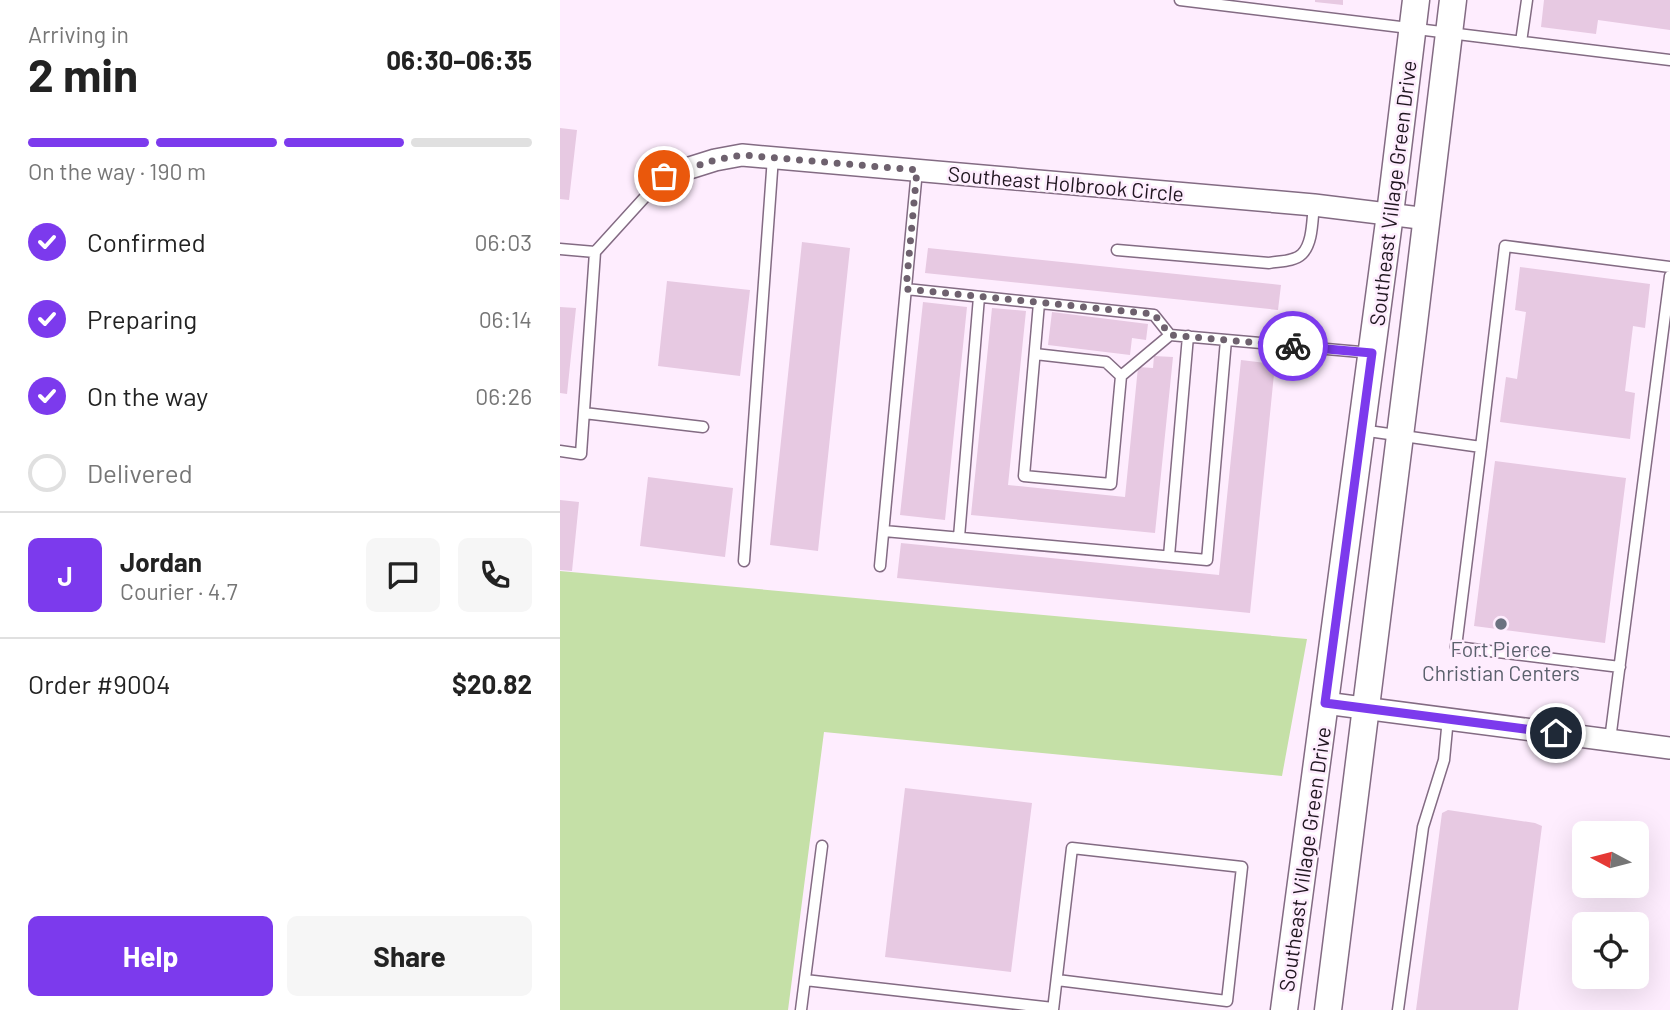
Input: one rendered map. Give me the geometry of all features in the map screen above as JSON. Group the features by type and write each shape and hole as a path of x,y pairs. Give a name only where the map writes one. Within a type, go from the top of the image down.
{"street":[{"name":"Southeast Village Green Drive","path":"1284,1010 1362,430 1416,0"},
{"name":"Southeast Village Green Drive","path":"1328,1010 1453,0"},
{"name":"Southeast Holbrook Circle","path":"664,176 715,160 742,155 1314,205 1428,219"},
{"path":"1325,703 1670,748"}],"lane":[{"path":"1180,0 1670,60"},
{"path":"1521,42 1527,0"},
{"path":"744,561 774,157"},
{"path":"880,566 917,170"},
{"path":"560,451 582,454 595,252 664,176"},
{"path":"1117,250 1269,262 1290,260 1301,254 1308,243 1314,205"},
{"path":"1620,667 1457,647 1505,246 1670,267"},
{"path":"560,249 595,252"},
{"path":"1610,740 1670,276"},
{"path":"906,289 1154,314 1170,335"},
{"path":"959,537 979,297"},
{"path":"1039,303 1024,476 1111,484 1121,376 1170,335 1372,353"},
{"path":"1169,556 1188,336"},
{"path":"884,531 1207,560 1226,340"},
{"path":"1035,354 1106,362 1121,376"},
{"path":"584,413 702,427"},
{"path":"1362,430 1481,447"},
{"path":"1398,1010 1423,827 1444,760 1448,718"},
{"path":"801,1010 822,846"},
{"path":"805,980 1053,1009 1072,848 1242,867 1227,1001 1057,980"}],"green space":[{"path":"560,571 1307,639 1282,776 824,732 788,1010 560,1010"}],"building":[{"path":"1343,0 1343,5 1315,2"},
{"path":"1544,0 1670,0 1670,30 1598,20 1596,34 1541,27"},
{"path":"560,128 577,130 569,200 560,199"},
{"path":"802,242 850,248 818,551 770,545"},
{"path":"928,248 1281,285 1278,310 925,273"},
{"path":"1520,267 1650,284 1645,328 1633,326 1625,391 1635,393 1630,439 1500,422 1506,377 1517,379 1526,312 1515,310"},
{"path":"667,281 750,290 740,376 658,366"},
{"path":"923,302 967,307 945,520 900,515"},
{"path":"560,307 576,308 567,394 560,393"},
{"path":"992,308 1026,311 1008,485 1125,497 1138,367 1153,368 1154,356 1173,357 1155,533 971,515"},
{"path":"1052,312 1148,324 1146,340 1132,338 1130,355 1048,345"},
{"path":"1241,360 1275,364 1250,613 897,578 901,543 1219,575"},
{"path":"1495,461 1626,478 1605,643 1474,626"},
{"path":"648,477 733,488 725,557 640,546"},
{"path":"560,500 579,502 572,571 560,570"},
{"path":"905,788 1032,803 1011,972 885,957"},
{"path":"1448,810 1542,826 1518,1010 1416,1010 1442,813"}],"way so far":[{"path":"664,176 715,160 742,155 917,170 906,289 1154,314 1170,335 1293,346"}],"place":[{"name":"Fort Pierce Christian Centers","path":"1501,624"}],"route":[{"path":"1293,346 1372,353 1325,703 1556,733"}]}
